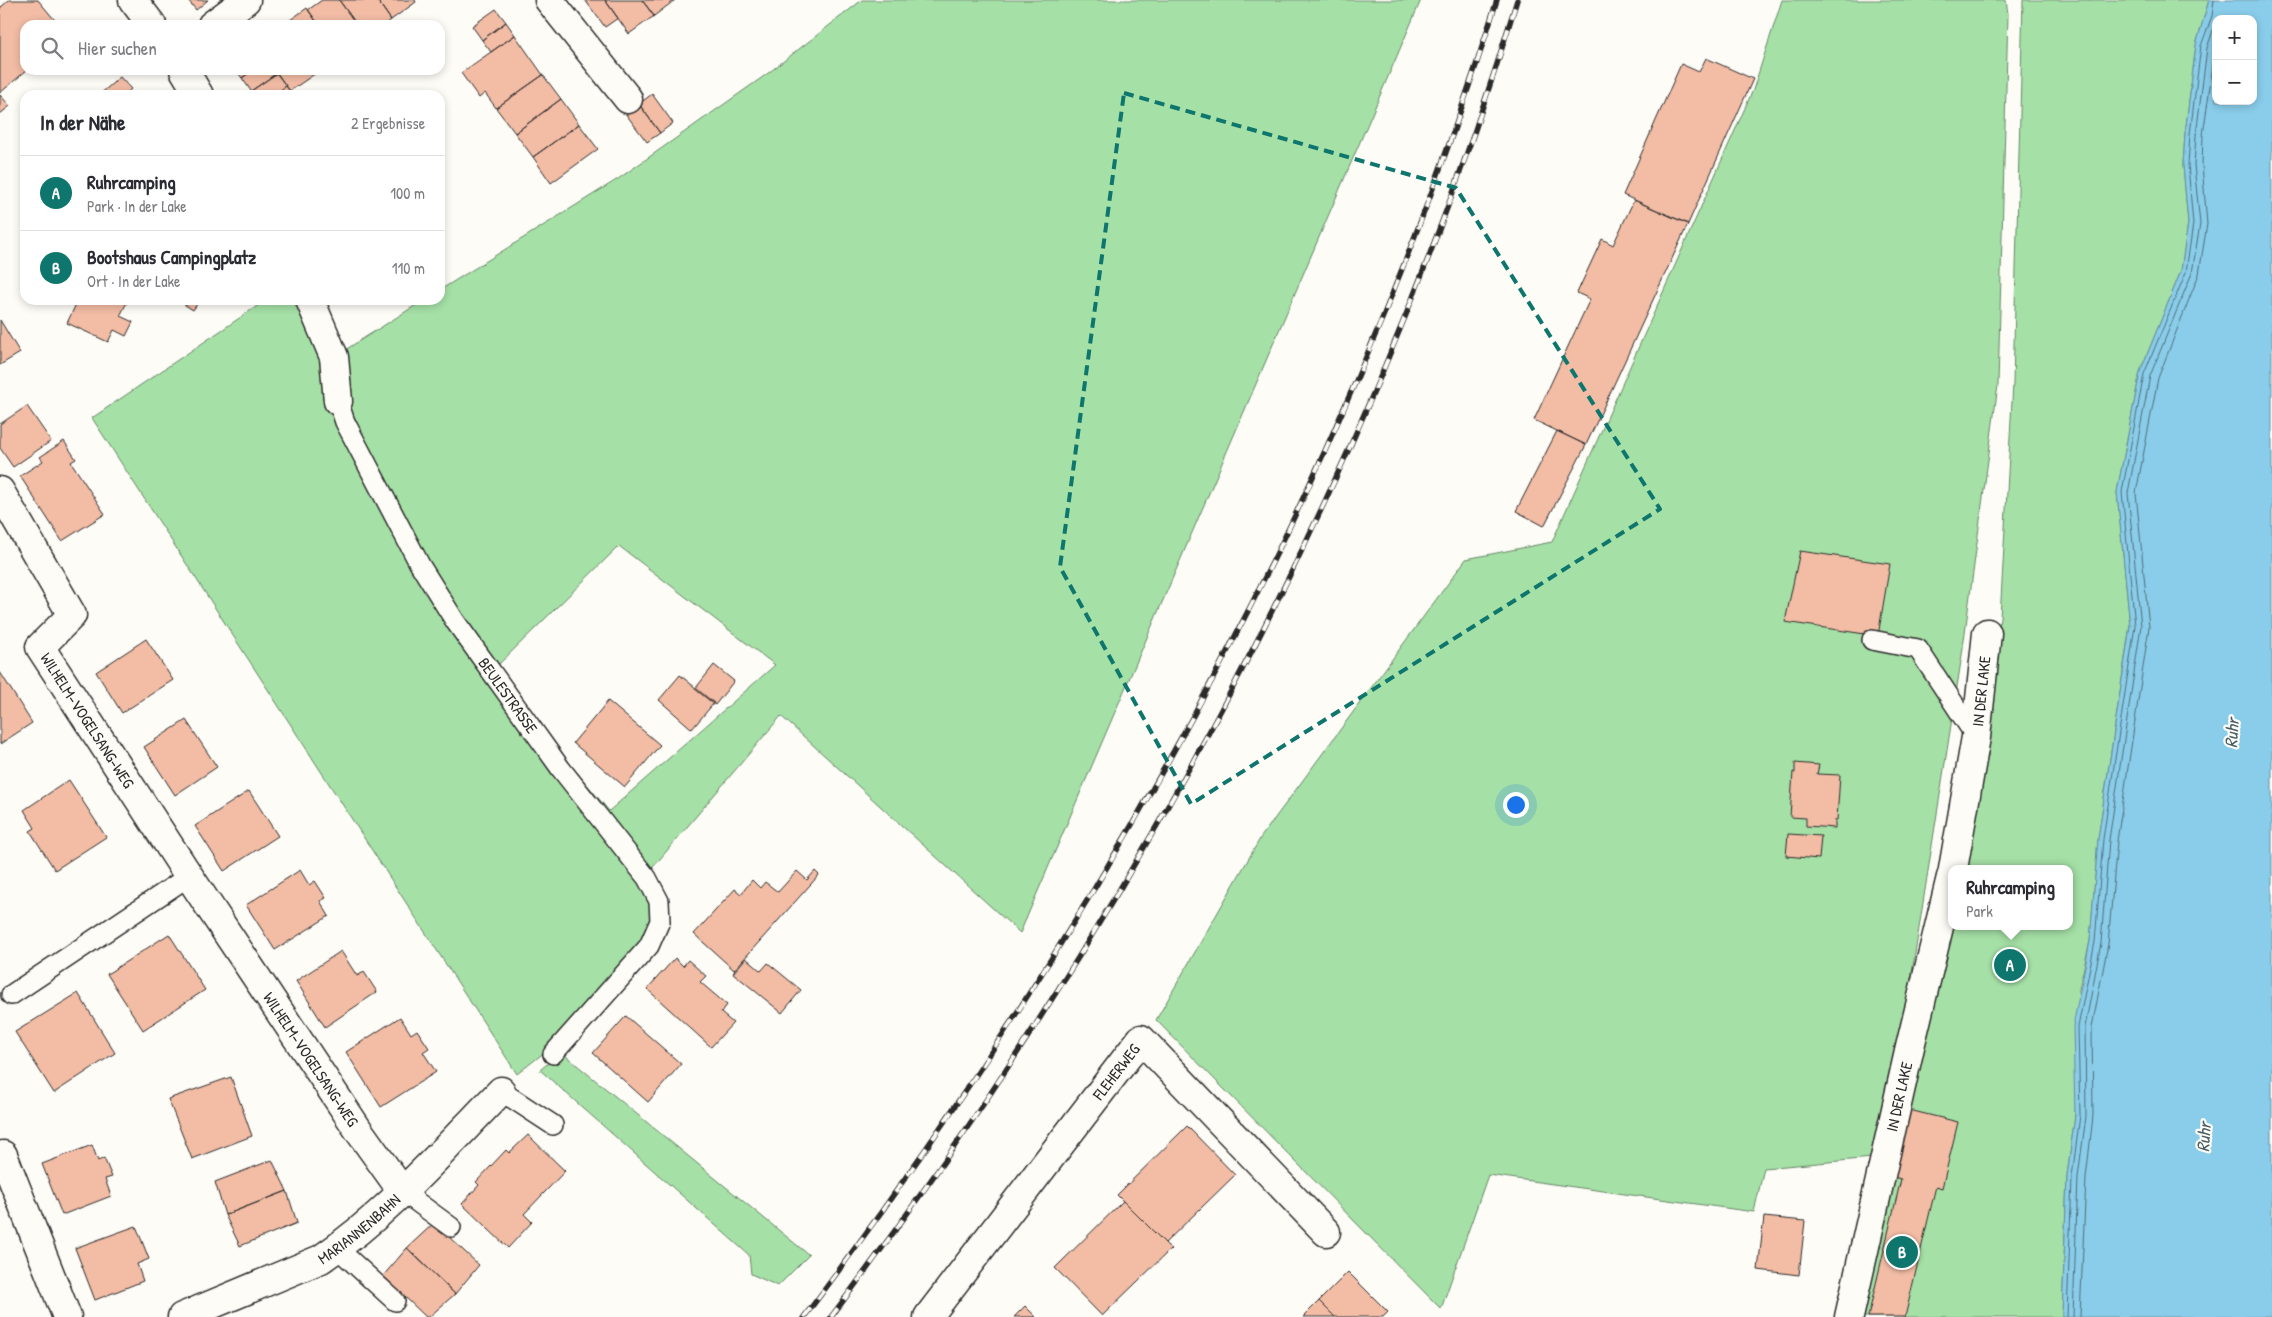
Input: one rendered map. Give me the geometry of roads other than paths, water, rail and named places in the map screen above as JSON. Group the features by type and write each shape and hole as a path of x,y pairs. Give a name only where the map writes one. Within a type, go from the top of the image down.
{"street":[{"path":"133,0 148,20"},
{"path":"219,20 246,0"},
{"path":"549,0 628,99"},
{"path":"187,75 196,90"},
{"name":"BEULESTRASSE","path":"312,305 334,357 338,401"},
{"name":"WILHELM-VOGELSANG-WEG","path":"0,491 72,615 40,647 189,876 359,1131 402,1191"},
{"name":"IN DER LAKE","path":"1954,865 1976,737 1987,633"},
{"name":"IN DER LAKE","path":"1849,1317 1948,889"},
{"name":"FLEHERWEG","path":"928,1317 1141,1039 1326,1232"},
{"name":"MARIANNENBAHN","path":"182,1317 215,1311 321,1259 337,1248 369,1224 501,1090"},
{"path":"3,1155 67,1317"}],"lane":[{"name":"BEULESTRASSE","path":"338,401 345,422 411,548 455,621 561,769 647,878 659,902 660,921 649,946 553,1054"},
{"path":"1872,640 1918,649 1976,737"},
{"path":"11,995 189,876"},
{"path":"501,1090 552,1125"},
{"path":"402,1191 451,1227"},
{"path":"337,1248 395,1301"}],"water":[{"name":"Ruhr","path":"2209,0 2272,0 2272,1317 2062,1317 2067,1176 2075,1115 2073,1026 2090,941 2098,839 2130,626 2117,492 2140,372 2181,271 2188,223 2183,165 2196,45"}],"railway":[{"path":"804,1317 914,1165 1019,1010 1117,851 1208,688 1292,522 1368,352 1437,178 1497,0"},
{"path":"831,1317 940,1167 1044,1012 1141,852 1232,689 1316,522 1391,351 1458,177 1517,0"}],"place":[{"name":"Ruhrcamping","path":"2010,965"},
{"name":"Bootshaus Campingplatz","path":"1902,1252"}]}
